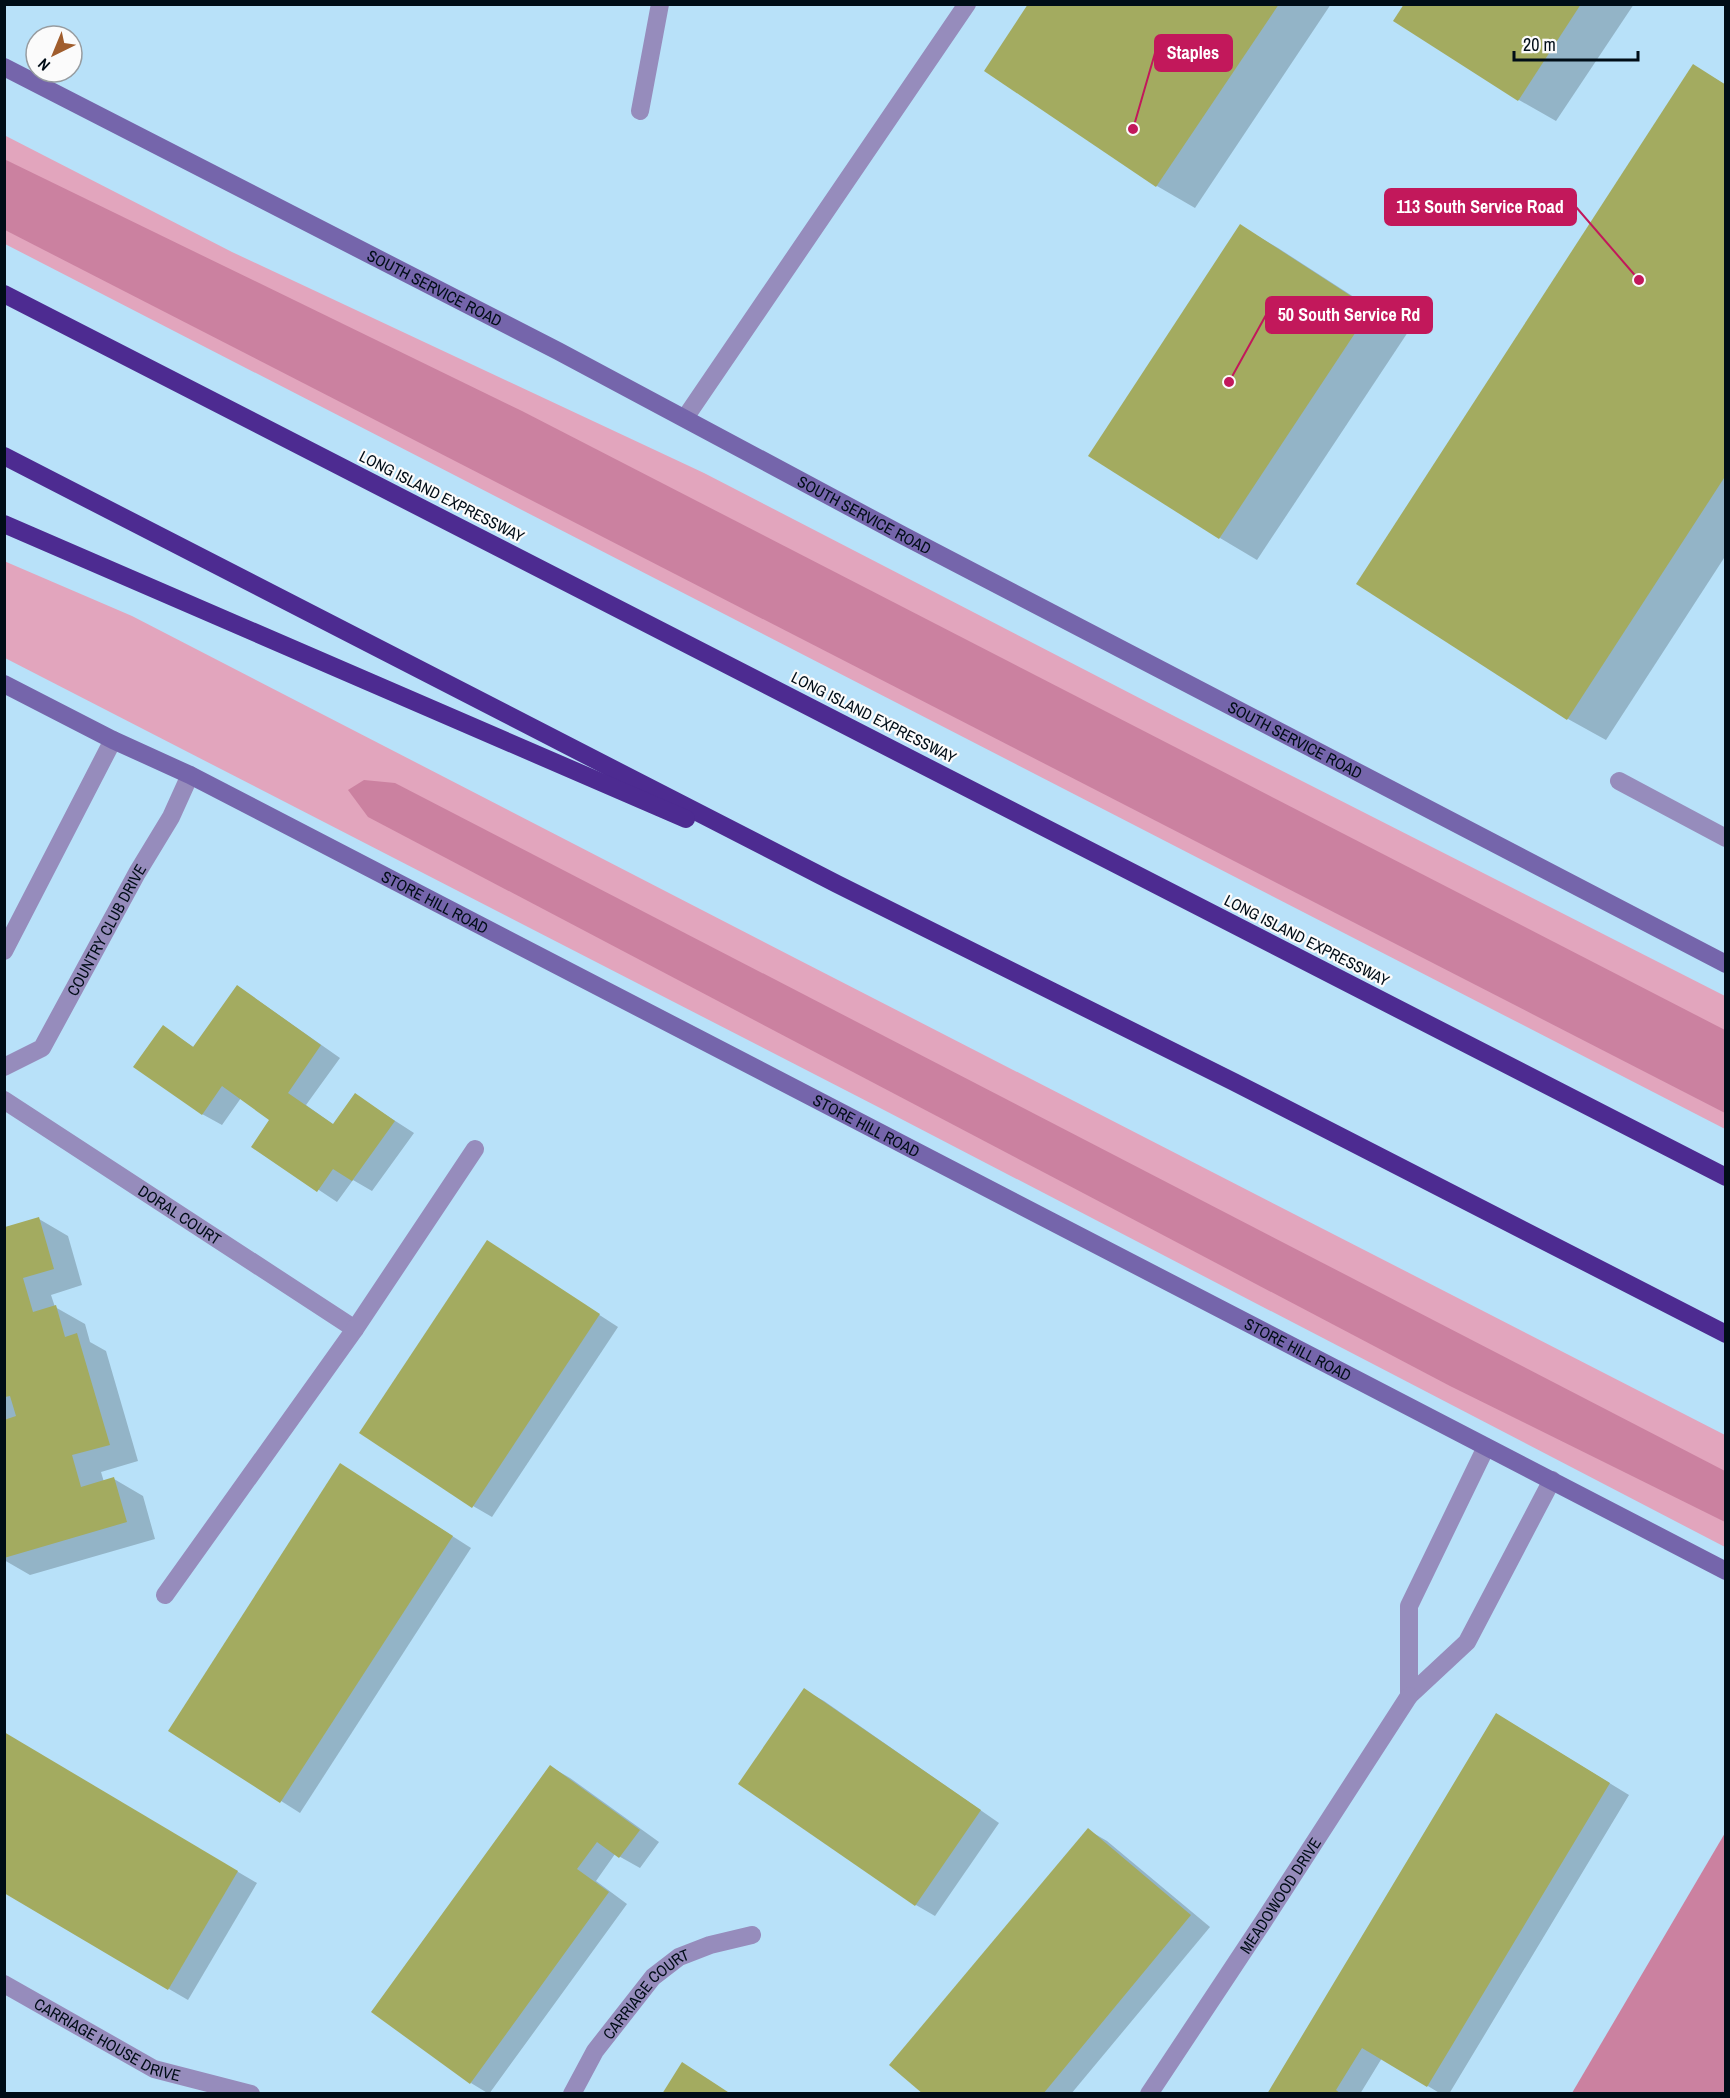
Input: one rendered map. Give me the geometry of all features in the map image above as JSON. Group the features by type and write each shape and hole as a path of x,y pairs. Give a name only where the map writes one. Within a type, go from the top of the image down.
{"highway":[{"name":"LONG ISLAND EXPRESSWAY","path":"4,294 1725,1177"},
{"path":"4,456 837,884 1234,1082 1725,1334"},
{"path":"4,524 837,884"}],"main road":[{"name":"SOUTH SERVICE ROAD","path":"4,68 568,356 904,536 1725,964"},
{"name":"STORE HILL ROAD","path":"4,684 113,740 189,775 1725,1571"}],"street":[{"path":"640,111 660,4"},
{"path":"686,418 967,4"},
{"path":"4,951 113,740"},
{"name":"COUNTRY CLUB DRIVE","path":"4,1066 42,1048 137,873 171,817 189,775"},
{"path":"1619,781 1725,838"},
{"name":"DORAL COURT","path":"4,1100 355,1329"},
{"path":"165,1595 355,1329 475,1149"},
{"path":"1409,1696 1409,1606 1486,1446"},
{"name":"MEADOWOOD DRIVE","path":"1149,2094 1409,1696 1467,1642 1552,1480"},
{"name":"CARRIAGE COURT","path":"572,2094 595,2051 654,1977 679,1957 710,1945 752,1935"},
{"name":"CARRIAGE HOUSE DRIVE","path":"4,1984 154,2069 251,2094"}],"shaded area":[{"path":"4,135 232,252 704,473 1176,717 1725,996 1725,1129 5,244"},
{"path":"4,159 522,411 1725,1030 1725,1113 5,230"},
{"path":"4,561 132,616 1725,1435 1725,1547 882,1109 5,658"},
{"path":"364,780 395,783 1725,1471 1725,1522 1450,1386 368,817 348,790"},
{"path":"1725,1833 1725,2093 1572,2093"}],"building":[{"path":"1028,4 1279,4 1156,187 984,71"},
{"path":"1404,4 1581,4 1518,101 1393,21"},
{"path":"1693,64 1726,85 1726,475 1567,720 1356,584"},
{"path":"1240,224 1371,309 1219,539 1088,456"},
{"path":"237,985 321,1045 288,1093 333,1124 355,1093 395,1121 352,1181 333,1169 317,1192 251,1147 269,1120 222,1086 202,1115 133,1067 163,1025 193,1047"},
{"path":"39,1217 54,1269 23,1278 33,1312 56,1305 65,1337 77,1333 110,1445 72,1455 81,1487 114,1477 127,1522 4,1558 4,1420 16,1416 10,1396 5,1397 5,1227"},
{"path":"487,1240 600,1314 472,1508 359,1433"},
{"path":"340,1463 453,1536 280,1803 168,1731"},
{"path":"804,1688 981,1810 915,1906 738,1784"},
{"path":"1496,1713 1610,1783 1427,2087 1362,2048 1336,2090 1341,2094 1267,2094"},
{"path":"4,1732 238,1871 168,1990 4,1893"},
{"path":"550,1765 640,1830 619,1858 597,1842 577,1869 609,1892 470,2084 371,2012"},
{"path":"1088,1828 1191,1915 1043,2094 923,2094 889,2065"},
{"path":"682,2062 731,2094 662,2094"}],"place":[{"name":"Staples","path":"1133,129"},
{"name":"113 South Service Road","path":"1639,280"},
{"name":"50 South Service Rd","path":"1229,382"}]}
